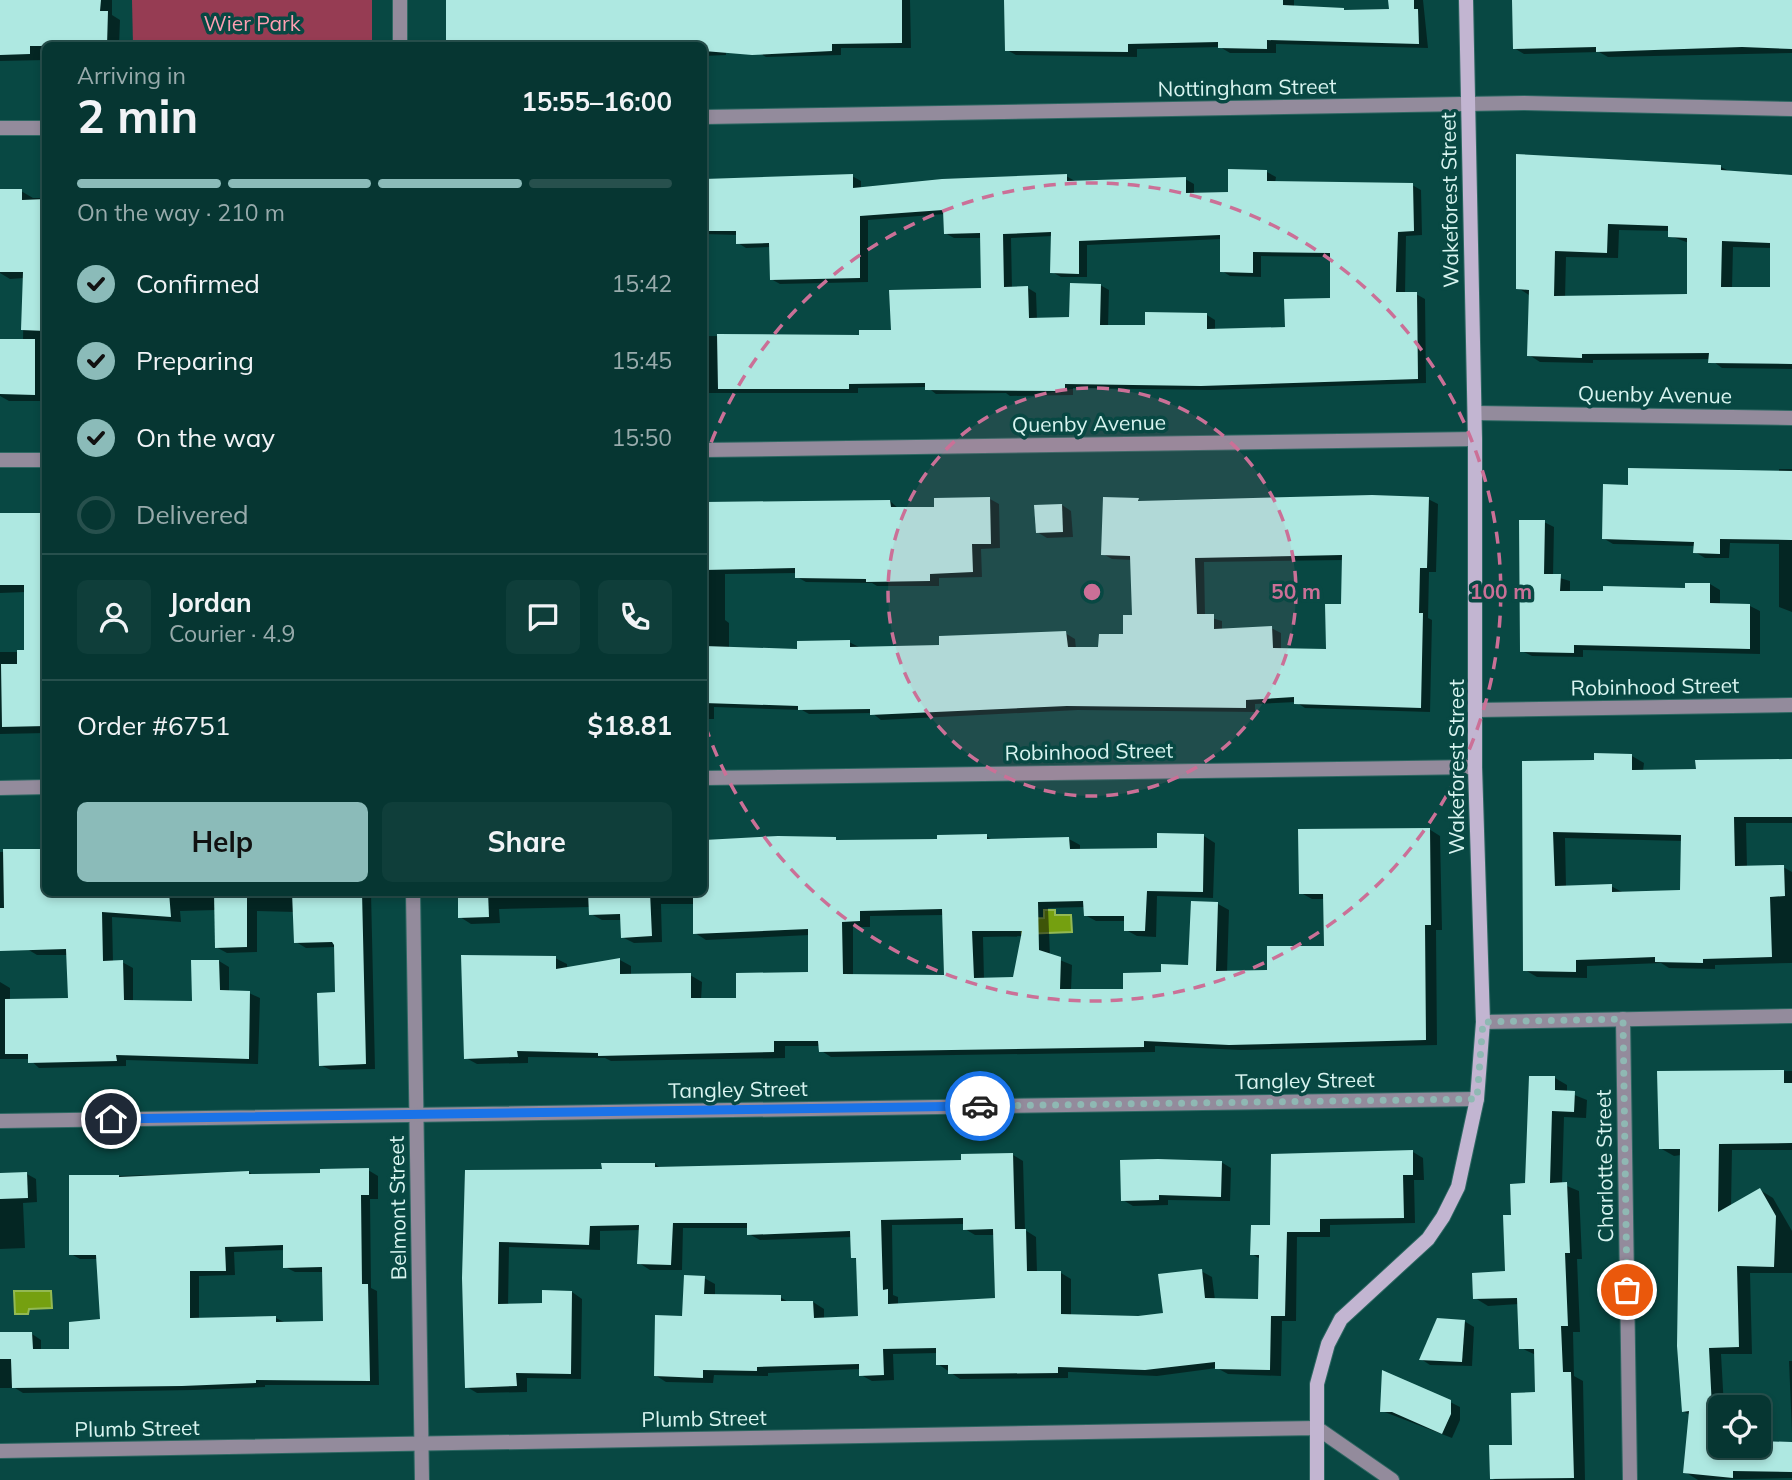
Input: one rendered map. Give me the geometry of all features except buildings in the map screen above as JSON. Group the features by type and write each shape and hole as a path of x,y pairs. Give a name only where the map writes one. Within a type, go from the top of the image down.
{"street":[{"path":"400,0 400,42"},
{"name":"Wakeforest Street","path":"1317,1480 1317,1384 1328,1344 1341,1319 1428,1239 1443,1217 1458,1187 1477,1099 1483,1022 1475,766 1475,413 1466,0"},
{"name":"Nottingham Street","path":"707,117 1468,104 1792,109"},
{"path":"0,128 42,128"},
{"name":"Quenby Avenue","path":"1475,413 1792,418"},
{"name":"Quenby Avenue","path":"707,450 1475,439"},
{"path":"0,460 42,460"},
{"name":"Robinhood Street","path":"1477,710 1792,705"},
{"name":"Robinhood Street","path":"707,778 1475,766"},
{"path":"0,788 42,787"},
{"name":"Belmont Street","path":"413,896 422,1480"},
{"path":"1483,1022 1792,1016"},
{"name":"Charlotte Street","path":"1623,1019 1630,1480"},
{"name":"Tangley Street","path":"0,1121 1477,1099"},
{"path":"1317,1429 1392,1480"},
{"name":"Plumb Street","path":"0,1451 1317,1429"}],"green space":[{"name":"Wier Park","path":"132,0 372,0 372,42 133,42"}],"shaded area":[{"path":"1044,910 1055,910 1055,915 1071,915 1072,932 1022,934 1021,919 1044,918"},
{"path":"14,1291 51,1291 52,1308 29,1309 28,1314 15,1314"}],"way so far":[{"path":"980,1106 1477,1099 1483,1022 1623,1019 1627,1290"}],"route":[{"path":"111,1119 980,1106"}]}
